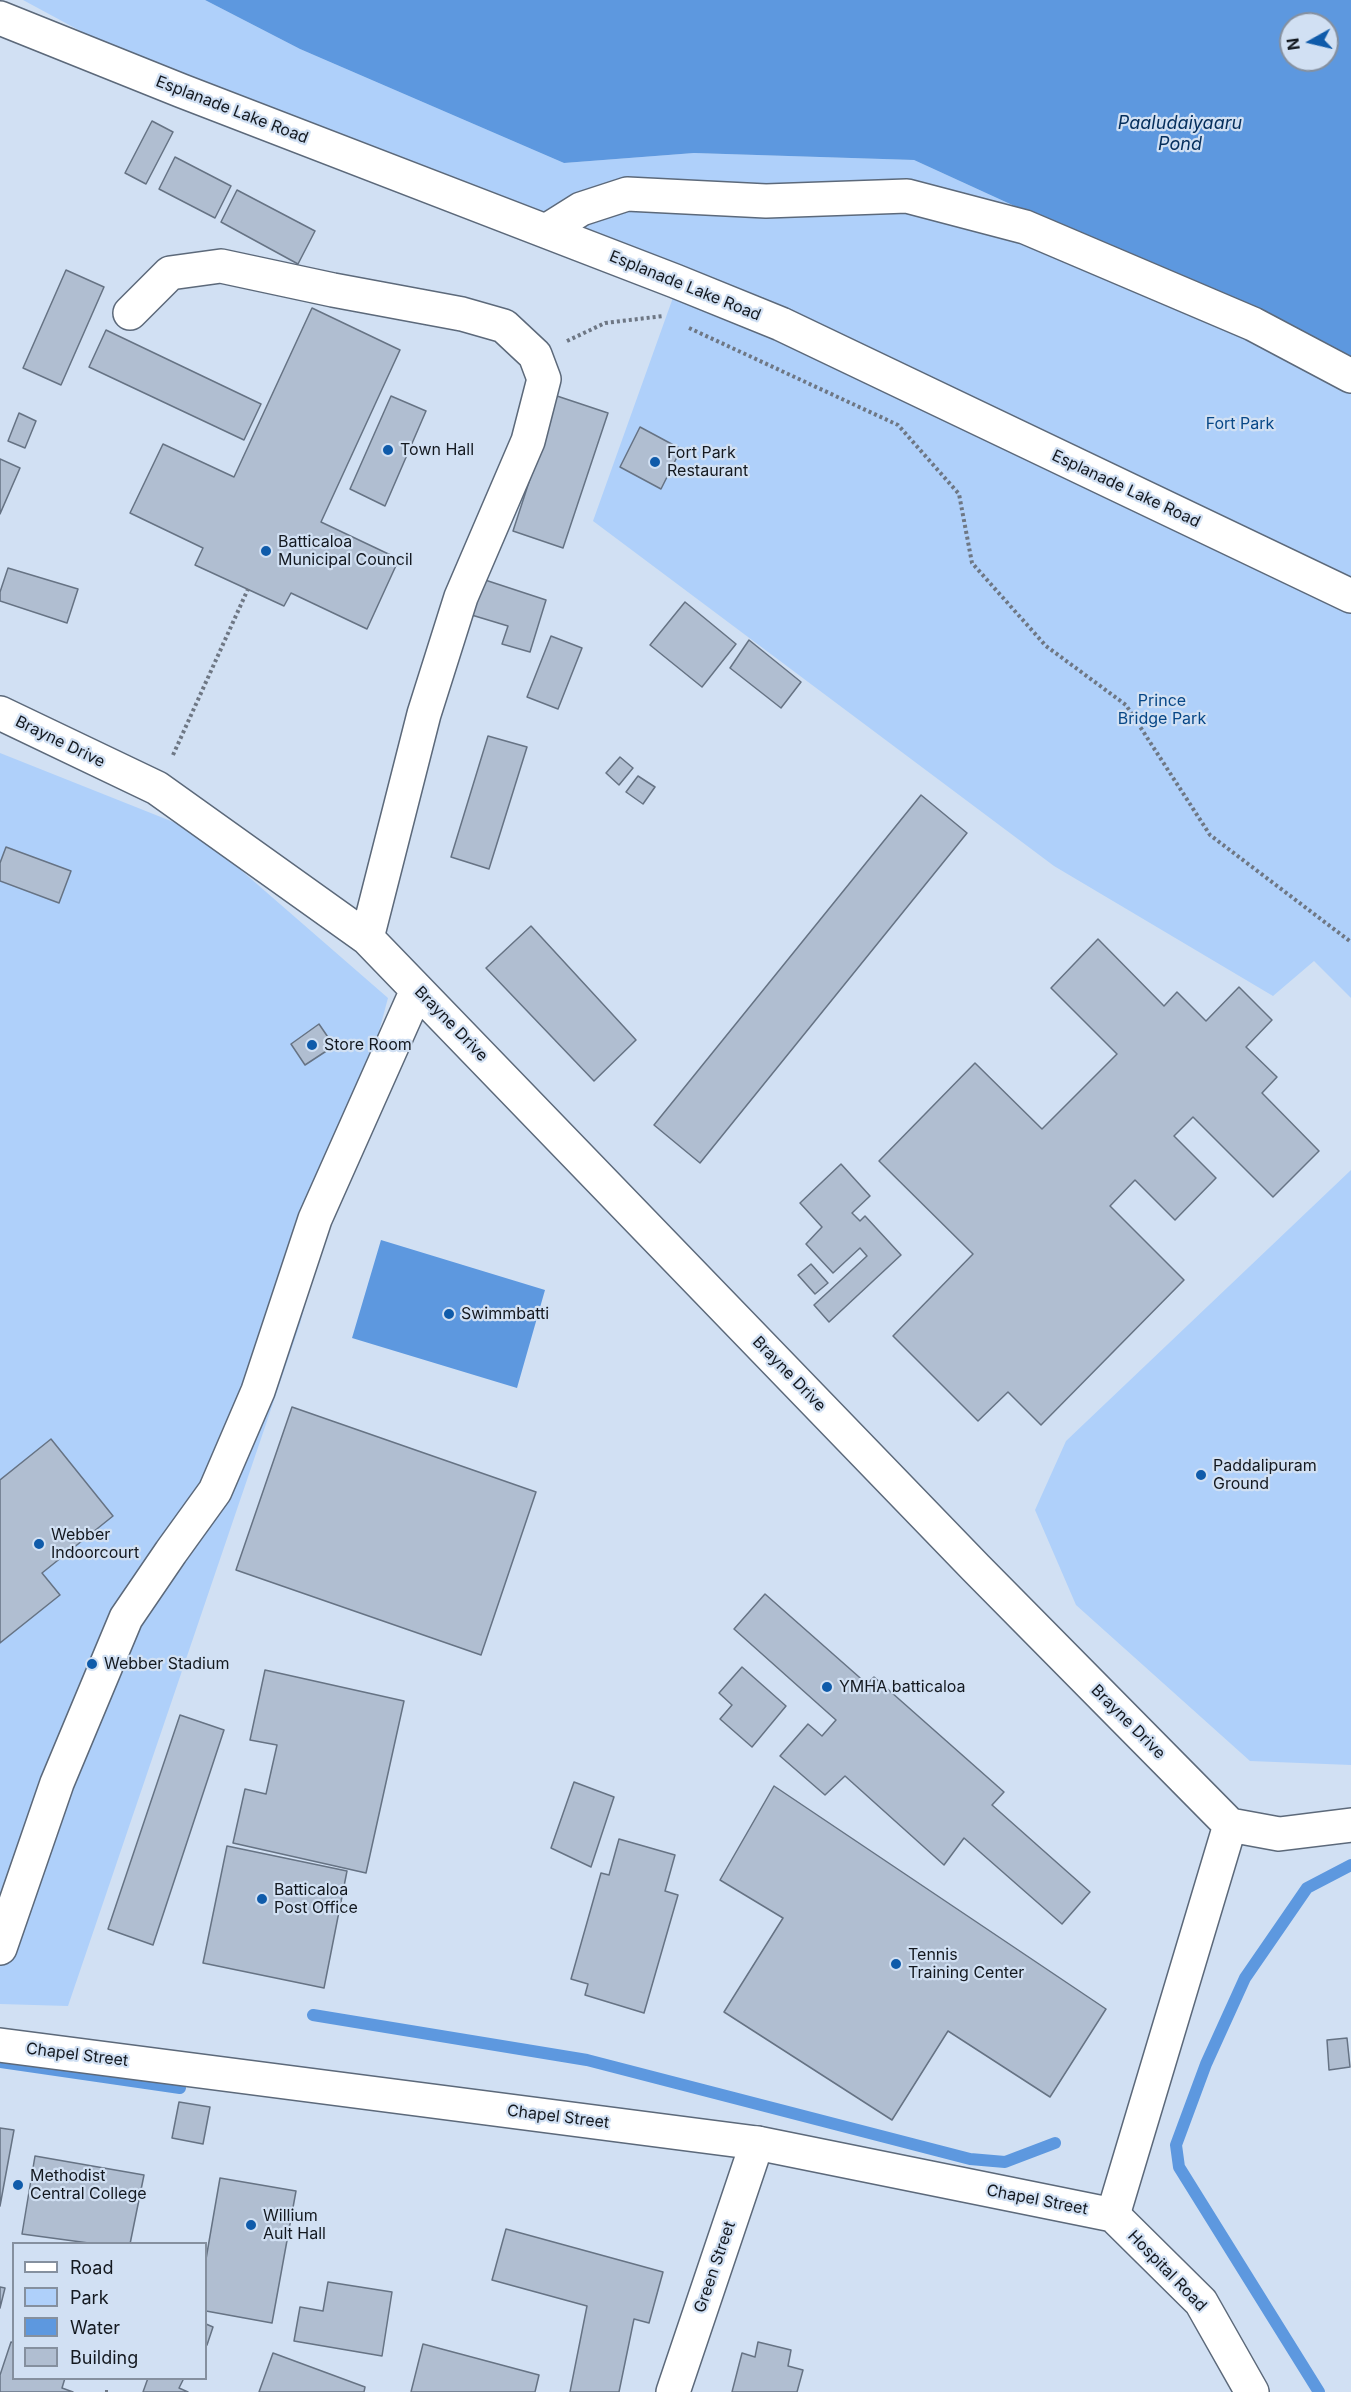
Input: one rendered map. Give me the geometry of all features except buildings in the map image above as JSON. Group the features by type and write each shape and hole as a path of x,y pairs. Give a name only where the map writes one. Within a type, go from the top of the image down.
{"street":[{"name":"Esplanade Lake Road","path":"0,18 781,324 1351,596"},
{"path":"546,231 581,209 627,194 766,201 907,196 1025,227 1252,324 1351,376"},
{"path":"130,313 170,273 221,266 462,314 504,326 534,355 544,379 528,441 461,597 424,714 367,938"},
{"name":"Brayne Drive","path":"0,713 158,788 367,938 968,1560 1230,1825"},
{"path":"0,1948 57,1783 126,1618 215,1491 258,1391 315,1219 417,990"},
{"path":"1113,2215 1230,1825 1279,1834 1351,1825"},
{"name":"Chapel Street","path":"0,2045 757,2143 1113,2215"},
{"name":"Green Street","path":"673,2392 757,2143"},
{"name":"Hospital Road","path":"1113,2215 1201,2302 1252,2392"}],"path":[{"path":"534,355 605,323 662,316 672,321"},
{"path":"683,326 898,425 959,494 972,563 1046,646 1126,705 1210,835 1351,942"},
{"path":"158,788 248,589"},
{"path":"105,2392 110,2392"}],"green space":[{"path":"23,0 205,0 300,49 564,163 694,153 914,160 1351,360 1351,998 1314,961 1273,996 1054,866 593,521 680,278 186,88"},
{"name":"Webber Stadium","path":"0,753 196,831 388,998 300,1324 68,2006 0,2004"},
{"name":"Paddalipuram Ground","path":"1351,1170 1351,1765 1250,1761 1076,1605 1035,1510 1066,1441"}],"water":[{"name":"Paaludaiyaaru Pond","path":"205,0 1351,0 1351,360 914,160 694,153 564,163 300,49"},
{"name":"Swimmbatti","path":"381,1240 545,1290 517,1388 352,1338"}],"waterway":[{"path":"1319,2392 1179,2167 1176,2145 1206,2064 1245,1978 1307,1888 1351,1865"},
{"path":"313,2015 587,2060 970,2159 1005,2162 1055,2143"},
{"path":"0,2062 180,2088"}],"place":[{"name":"Town Hall","path":"388,450"},
{"name":"Fort Park Restaurant","path":"655,462"},
{"name":"Batticaloa Municipal Council","path":"266,551"},
{"name":"Store Room","path":"312,1045"},
{"name":"Swimmbatti","path":"449,1314"},
{"name":"Paddalipuram Ground","path":"1201,1475"},
{"name":"Webber Indoorcourt","path":"39,1544"},
{"name":"Webber Stadium","path":"92,1664"},
{"name":"YMHA batticaloa","path":"827,1687"},
{"name":"Batticaloa Post Office","path":"262,1899"},
{"name":"Tennis Training Center","path":"896,1964"},
{"name":"Methodist Central College","path":"18,2185"},
{"name":"Willium Ault Hall","path":"251,2225"}],"park label":[{"name":"Fort Park","path":"1240,424"},
{"name":"Prince Bridge Park","path":"1162,710"}]}
